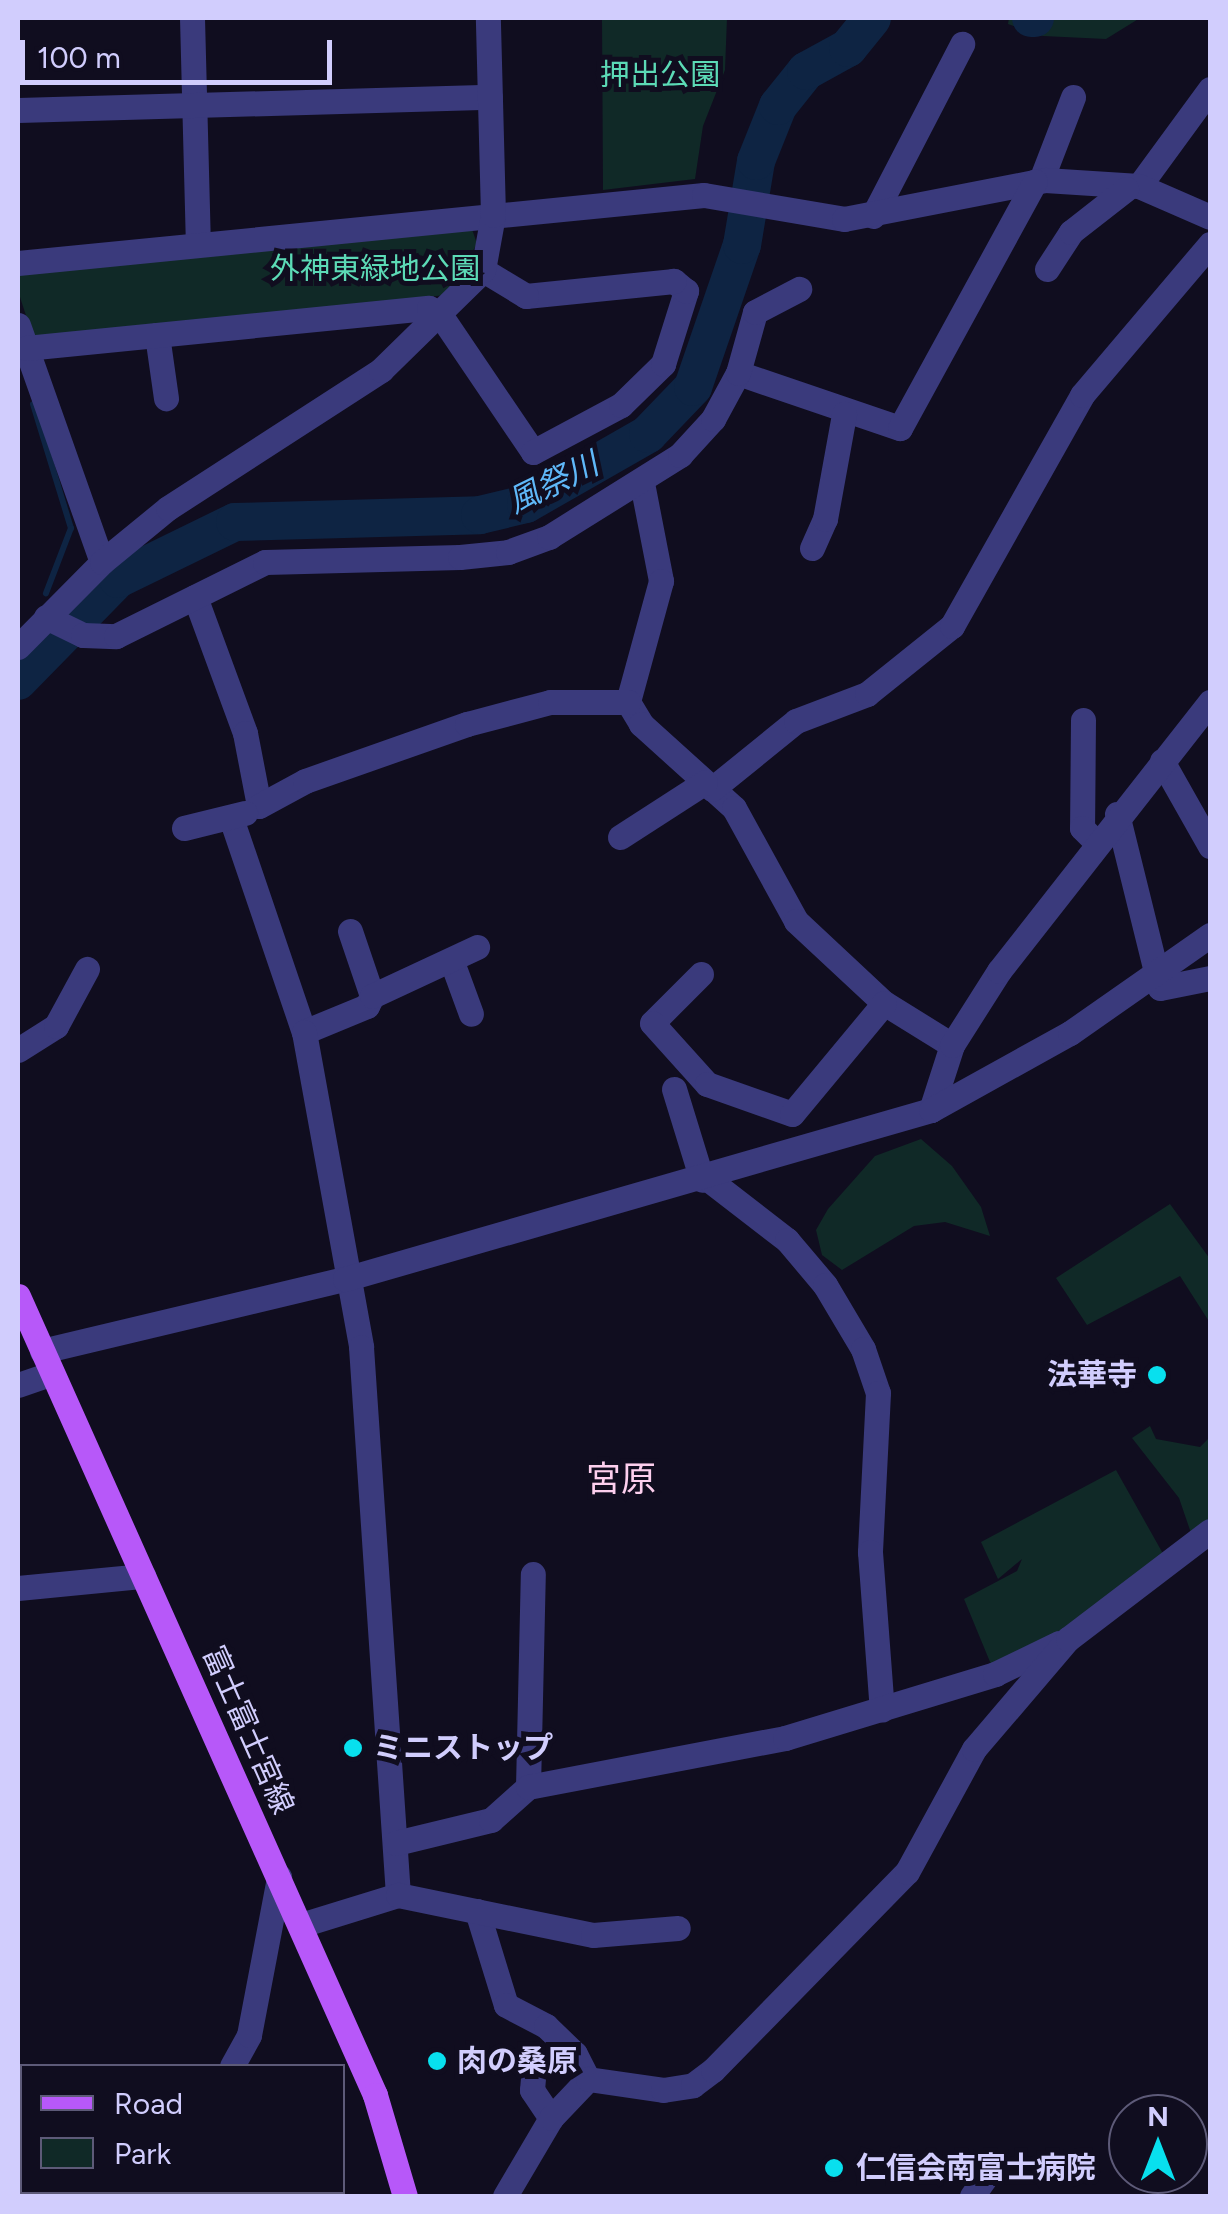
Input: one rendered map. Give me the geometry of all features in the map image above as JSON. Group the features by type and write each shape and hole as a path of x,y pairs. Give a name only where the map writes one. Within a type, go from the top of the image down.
{"main road":[{"name":"富士富士宮線","path":"18,1296 376,2095 405,2196"}],"street":[{"path":"192,18 198,242"},
{"path":"18,646 102,562 168,508 381,370 442,316 484,270 493,215 488,18"},
{"path":"873,216 962,44"},
{"path":"1048,269 1071,232 1132,187 1210,89"},
{"path":"18,110 490,98"},
{"path":"738,373 844,414 900,428 1038,181 1073,98"},
{"path":"18,263 704,194 844,219 1038,181 1132,187 1210,217"},
{"path":"620,837 709,786 796,721 867,694 952,626 1082,395 1210,244"},
{"path":"102,562 22,337 157,335 429,308 442,316 533,452 621,405 662,364 686,291 674,281 526,296 484,270"},
{"path":"48,618 83,634 116,636 284,558 508,552 549,537 642,482 713,418 738,373 755,312 799,289"},
{"path":"157,335 166,398"},
{"path":"812,548 824,519 844,414"},
{"path":"642,482 662,581 628,702 641,724 734,808 796,921 884,1004 952,1044"},
{"path":"195,597 245,733 258,806"},
{"path":"184,828 232,821 305,781 467,724 550,702 628,702"},
{"path":"931,1110 952,1044 1095,841 1210,702"},
{"path":"1084,720 1082,828 1095,841"},
{"path":"1162,761 1210,846"},
{"path":"1118,814 1160,988 1210,978"},
{"path":"232,821 304,1032 345,1279 361,1347 398,1894"},
{"path":"350,930 372,996"},
{"path":"18,1385 47,1362 705,1180 931,1110 1070,1033 1210,935"},
{"path":"304,1032 366,1006 372,996 477,948"},
{"path":"452,962 471,1014"},
{"path":"18,1050 56,1026 87,968"},
{"path":"702,974 652,1023 708,1084 792,1114 884,1004"},
{"path":"674,1089 705,1180 787,1240 825,1285 868,1364 878,1394 870,1552 882,1710"},
{"path":"396,1843 490,1820 528,1787 784,1738 995,1674 1068,1639 1210,1531"},
{"path":"528,1787 533,1574"},
{"path":"18,1588 143,1576"},
{"path":"588,2079 662,2090 693,2085 714,2070 907,1872 974,1749 1068,1639"},
{"path":"233,2064 249,2034 279,1877"},
{"path":"300,1926 398,1894 593,1935 678,1928"},
{"path":"477,1911 506,2005 546,2026 575,2054 588,2079"},
{"path":"534,2067 532,2090 551,2118"},
{"path":"505,2196 551,2118 588,2079"},
{"path":"972,2196 997,2161"}],"green space":[{"name":"押出公園","path":"602,18 727,18 725,70 703,126 695,179 603,190"},
{"path":"1009,18 1140,18 1106,39 1043,36 1008,24"},
{"name":"外神東緑地公園","path":"471,226 477,244 446,295 33,337 18,291 18,273"},
{"path":"921,1139 952,1166 981,1207 990,1236 945,1222 914,1226 842,1270 822,1255 816,1230 828,1209 875,1156"},
{"path":"1170,1204 1210,1259 1210,1323 1180,1276 1087,1325 1056,1278"},
{"path":"1150,1426 1156,1439 1200,1447 1210,1437 1210,1522 1191,1533 1179,1498 1132,1438"},
{"path":"1116,1470 1166,1559 995,1674 964,1599 1017,1571 1022,1559 998,1579 981,1542"}],"waterway":[{"name":"風祭川","path":"18,681 118,579 235,522 480,515 526,504 648,434 693,387 742,245 756,161 778,106 806,71 848,48 872,18"},
{"path":"33,404 71,528 46,593"},
{"path":"41,659 43,635"}],"place":[{"name":"法華寺","path":"1157,1375"},
{"name":"ミニストップ","path":"353,1748"},
{"name":"肉の桑原","path":"437,2061"},
{"name":"仁信会南富士病院","path":"834,2168"}],"district":[{"name":"宮原","path":"621,1479"}]}
